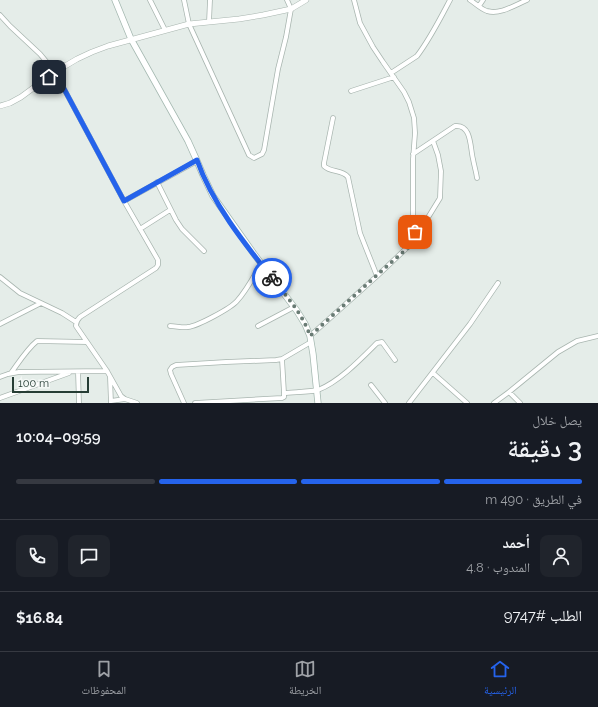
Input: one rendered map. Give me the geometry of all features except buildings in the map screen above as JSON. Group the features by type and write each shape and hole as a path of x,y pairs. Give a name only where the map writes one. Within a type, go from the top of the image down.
{"main road":[{"path":"115,0 131,39 197,160 213,196 305,324 311,342 318,403"}],"street":[{"path":"150,0 165,30"},
{"path":"184,0 189,24 249,155 254,158 262,154 264,150 275,84 291,8 287,0"},
{"path":"209,22 210,0"},
{"path":"0,106 21,97 55,72 84,55 108,46 189,24 263,15 291,8 306,0"},
{"path":"354,0 360,22 373,47 404,92 414,118 413,223 416,234 415,239"},
{"path":"391,73 417,56 450,0"},
{"path":"470,0 485,10 497,12 527,0"},
{"path":"479,6 483,0"},
{"path":"0,15 40,54 55,72 124,201 157,257 158,265 156,268 80,317 76,322"},
{"path":"351,91 394,78"},
{"path":"333,118 324,166 328,170 346,174 348,177 360,233 376,276"},
{"path":"414,154 455,126 461,126 468,134 470,140 472,159 477,178"},
{"path":"310,336 415,239 440,198 441,171 438,155 433,141"},
{"path":"124,201 197,160"},
{"path":"157,182 170,210 182,229 204,252"},
{"path":"140,229 170,210"},
{"path":"170,326 194,326 232,306 242,295 261,264"},
{"path":"0,277 20,293 62,313 76,322 76,326 107,371 121,396 137,403"},
{"path":"409,403 470,324 498,283"},
{"path":"0,324 41,303"},
{"path":"258,326 294,307"},
{"path":"494,403 567,346 577,341 598,336"},
{"path":"11,373 25,354 37,342 87,342"},
{"path":"184,403 171,374 170,370 172,367 282,359 311,342"},
{"path":"284,393 317,390 331,383 348,371 379,342 382,342 395,360"},
{"path":"195,403 284,397 282,359"},
{"path":"0,377 19,372 107,371"},
{"path":"0,398 72,372"},
{"path":"78,372 79,403"},
{"path":"433,372 467,403"},
{"path":"110,377 111,402 125,399"},
{"path":"371,385 385,403"},
{"path":"509,392 520,403"}],"way so far":[{"path":"272,278 297,311 308,329 310,336 412,244 415,239 415,232"}],"route":[{"path":"49,77 55,72 124,201 197,160 207,186 213,196 272,278"}]}
